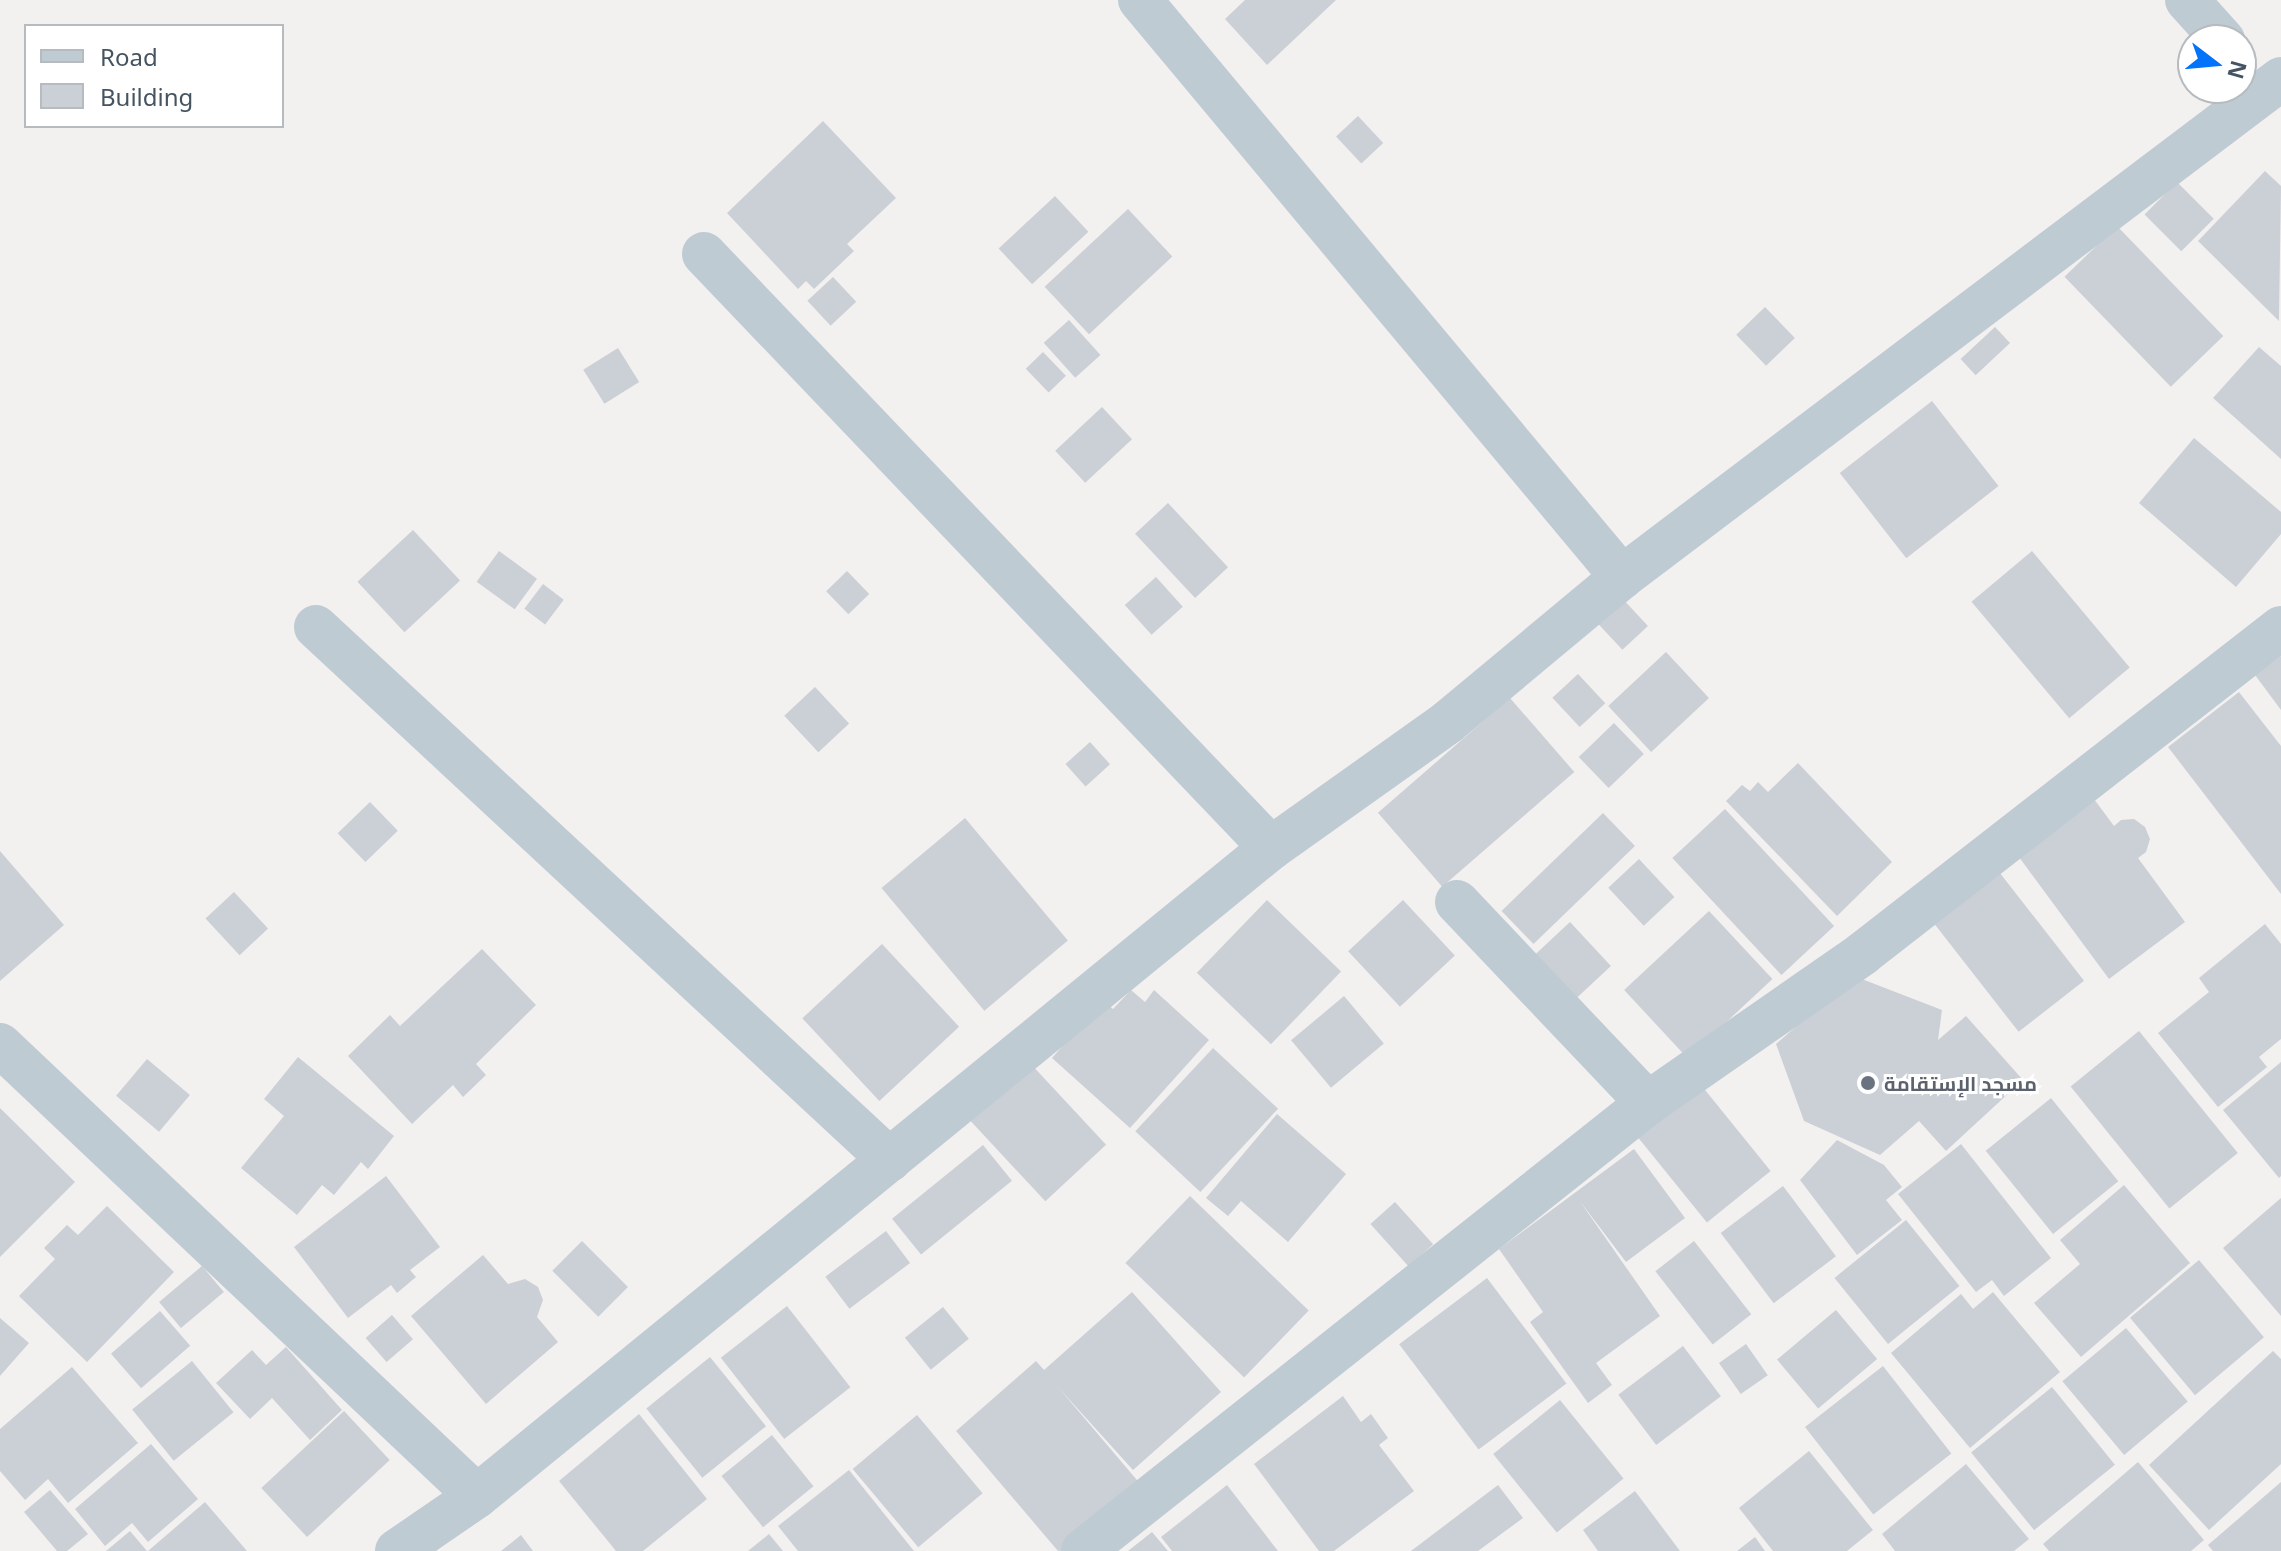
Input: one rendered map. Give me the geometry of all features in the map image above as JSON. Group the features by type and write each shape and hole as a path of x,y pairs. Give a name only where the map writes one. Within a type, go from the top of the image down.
{"street":[{"path":"1140,0 1622,577"},
{"path":"2187,0 2209,24"},
{"path":"397,1551 477,1496 1271,848 1448,722 1622,577 2263,76"},
{"path":"704,254 1271,848"},
{"path":"316,627 890,1160"},
{"path":"1083,1551 1648,1103 1862,954 2281,628"},
{"path":"1457,902 1648,1103"},
{"path":"0,1045 477,1496"}],"building":[{"path":"1245,0 1336,0 1267,65 1225,19"},
{"path":"1358,116 1383,143 1361,164 1336,136"},
{"path":"823,121 896,198 847,244 854,251 814,289 806,281 798,289 727,213"},
{"path":"2265,171 2281,186 2279,321 2198,241"},
{"path":"2177,182 2214,219 2181,251 2144,215"},
{"path":"1055,196 1088,232 1032,284 999,249"},
{"path":"1128,209 1172,257 1089,334 1045,287"},
{"path":"2117,226 2223,336 2171,387 2064,277"},
{"path":"833,277 856,302 831,326 807,301"},
{"path":"1765,307 1795,338 1766,366 1736,335"},
{"path":"1069,320 1100,355 1075,378 1044,343"},
{"path":"1995,327 2010,343 1976,375 1961,359"},
{"path":"2259,347 2281,366 2281,459 2213,398"},
{"path":"618,348 639,382 604,404 583,370"},
{"path":"1043,352 1066,376 1049,392 1026,369"},
{"path":"1932,401 1998,486 1906,558 1840,473"},
{"path":"1102,407 1132,439 1085,483 1055,451"},
{"path":"2194,438 2281,512 2281,534 2236,587 2139,503"},
{"path":"1168,503 1228,567 1195,598 1135,534"},
{"path":"413,530 460,580 404,632 357,582"},
{"path":"499,551 537,579 515,609 477,582"},
{"path":"2032,551 2130,667 2069,718 1971,602"},
{"path":"847,571 869,594 848,614 826,591"},
{"path":"1156,577 1183,607 1152,635 1125,605"},
{"path":"543,584 564,600 545,624 524,609"},
{"path":"1620,596 1648,626 1622,650 1594,620"},
{"path":"1666,652 1709,698 1651,752 1608,706"},
{"path":"2281,656 2281,710 2255,675"},
{"path":"1578,674 1605,703 1580,727 1552,698"},
{"path":"815,687 849,724 818,752 784,716"},
{"path":"2239,692 2281,746 2281,894 2168,747"},
{"path":"1510,698 1574,772 1442,887 1378,813"},
{"path":"1614,723 1644,754 1609,788 1579,757"},
{"path":"1090,742 1110,764 1086,786 1065,764"},
{"path":"1798,763 1892,862 1837,916 1726,801 1742,785 1750,791 1758,782 1768,792"},
{"path":"2091,795 2114,826 2121,820 2134,819 2145,827 2150,839 2146,852 2138,858 2185,922 2109,979 2016,853"},
{"path":"370,802 398,831 365,862 338,833"},
{"path":"1725,809 1834,926 1781,975 1672,858"},
{"path":"1603,813 1635,846 1534,944 1502,911"},
{"path":"965,818 1068,941 984,1011 882,888"},
{"path":"0,851 64,925 0,981"},
{"path":"1639,859 1674,897 1644,926 1608,888"},
{"path":"1996,868 2084,981 2019,1032 1931,919"},
{"path":"234,892 268,929 240,955 205,919"},
{"path":"1267,900 1341,972 1271,1044 1197,973"},
{"path":"1403,900 1455,956 1400,1007 1348,951"},
{"path":"1709,911 1772,979 1688,1058 1624,990"},
{"path":"1570,922 1611,966 1571,1003 1530,960"},
{"path":"2265,924 2281,944 2281,1039 2259,1057 2267,1067 2218,1107 2158,1033 2209,992 2199,978"},
{"path":"882,944 959,1027 879,1101 802,1018"},
{"path":"482,949 536,1005 476,1064 486,1075 463,1097 453,1085 412,1124 348,1056 390,1015 400,1026"},
{"name":"مسجد الإستقامة","path":"1854,976 1942,1010 1938,1040 1966,1016 2023,1080 1946,1151 1919,1121 1880,1155 1804,1121 1776,1044"},
{"path":"1131,990 1145,1002 1154,990 1209,1040 1130,1128 1052,1058 1103,1000 1113,1009"},
{"path":"1344,996 1384,1043 1331,1088 1291,1040"},
{"path":"2139,1031 2238,1153 2169,1208 2071,1086"},
{"path":"1213,1048 1278,1109 1200,1192 1135,1131"},
{"path":"298,1057 394,1136 368,1169 361,1162 334,1195 322,1185 297,1215 241,1168 284,1116 264,1099"},
{"path":"147,1059 190,1095 159,1132 116,1096"},
{"path":"1029,1062 1106,1145 1045,1201 968,1119"},
{"path":"2281,1062 2281,1176 2279,1178 2223,1110"},
{"path":"1697,1080 1771,1171 1707,1223 1633,1132"},
{"path":"2051,1098 2118,1181 2053,1234 1986,1151"},
{"path":"0,1108 75,1182 0,1257"},
{"path":"1277,1114 1346,1174 1288,1242 1241,1201 1228,1216 1206,1198"},
{"path":"1837,1140 1884,1165 1902,1187 1886,1200 1902,1220 1857,1255 1800,1180"},
{"path":"1961,1144 2051,1258 2004,1296 1992,1280 1976,1292 1898,1194"},
{"path":"983,1145 1012,1181 921,1254 892,1219"},
{"path":"1634,1149 1685,1218 1626,1262 1579,1200 1660,1316 1596,1363 1612,1385 1588,1403 1530,1322 1543,1312 1499,1249"},
{"path":"386,1176 440,1247 410,1270 416,1277 397,1293 391,1285 348,1318 294,1247"},
{"path":"2124,1185 2190,1263 2081,1357 2034,1303 2080,1264 2060,1240"},
{"path":"1783,1186 1836,1256 1774,1303 1721,1233"},
{"path":"1190,1196 1309,1311 1244,1378 1125,1263"},
{"path":"2281,1198 2281,1316 2223,1248"},
{"path":"1395,1202 1433,1244 1409,1266 1370,1224"},
{"path":"107,1206 174,1272 87,1362 19,1296 55,1259 44,1248 67,1225 78,1235"},
{"path":"1906,1220 1959,1286 1888,1344 1835,1278"},
{"path":"886,1231 910,1263 849,1309 825,1277"},
{"path":"582,1241 628,1287 598,1317 552,1271"},
{"path":"1694,1241 1751,1314 1713,1344 1655,1271"},
{"path":"483,1255 508,1284 525,1279 538,1287 543,1300 537,1317 558,1342 486,1404 411,1316"},
{"path":"2199,1260 2264,1337 2195,1395 2130,1318"},
{"path":"202,1266 224,1292 181,1328 159,1302"},
{"path":"1487,1278 1566,1383 1479,1450 1399,1344"},
{"path":"1132,1292 1221,1392 1133,1470 1058,1387 1142,1486 1065,1551 1058,1551 956,1431 1036,1361 1044,1370"},
{"path":"1993,1292 2060,1372 1970,1448 1891,1353 1961,1294 1973,1309"},
{"path":"787,1306 850,1387 784,1439 721,1358"},
{"path":"943,1307 969,1339 931,1370 905,1338"},
{"path":"1836,1310 1877,1359 1818,1409 1777,1359"},
{"path":"160,1311 190,1346 141,1388 111,1354"},
{"path":"392,1315 413,1339 387,1362 366,1338"},
{"path":"0,1318 29,1343 0,1376"},
{"path":"2126,1328 2188,1402 2124,1455 2062,1381"},
{"path":"1746,1344 1768,1375 1741,1394 1719,1363"},
{"path":"1683,1346 1721,1396 1656,1445 1618,1395"},
{"path":"286,1347 342,1410 310,1440 272,1398 250,1419 216,1383 252,1350 266,1365"},
{"path":"2273,1351 2281,1359 2281,1464 2209,1530 2149,1465"},
{"path":"710,1357 766,1426 702,1478 646,1409"},
{"path":"192,1361 234,1412 174,1461 132,1409"},
{"path":"1883,1366 1951,1453 1873,1514 1805,1427"},
{"path":"72,1367 138,1443 68,1503 48,1479 25,1500 0,1471 0,1429"},
{"path":"2052,1387 2115,1465 2034,1530 1971,1452"},
{"path":"1343,1396 1361,1422 1371,1414 1388,1438 1379,1445 1414,1491 1334,1551 1319,1551 1254,1464"},
{"path":"1560,1400 1624,1478 1557,1533 1493,1454"},
{"path":"344,1411 390,1460 307,1537 261,1488"},
{"path":"639,1414 707,1499 643,1551 616,1551 559,1481"},
{"path":"917,1415 983,1493 918,1547 853,1469"},
{"path":"772,1435 814,1486 763,1527 721,1476"},
{"path":"151,1444 198,1499 148,1542 132,1523 105,1546 75,1509"},
{"path":"1809,1451 1873,1530 1847,1551 1773,1551 1739,1508"},
{"path":"2138,1462 2204,1540 2191,1551 2049,1551 2043,1544"},
{"path":"1966,1464 2029,1539 2014,1551 1895,1551 1882,1534"},
{"path":"849,1470 914,1551 798,1551 778,1526"},
{"path":"2281,1482 2281,1551 2213,1551 2208,1545"},
{"path":"1227,1485 1278,1551 1172,1551 1161,1537"},
{"path":"1498,1485 1523,1518 1478,1551 1411,1551"},
{"path":"50,1490 88,1534 67,1551 57,1551 24,1512"},
{"path":"1635,1491 1680,1551 1598,1551 1583,1530"},
{"path":"205,1502 247,1551 148,1551"},
{"path":"130,1531 147,1551 106,1551"},
{"path":"1152,1532 1168,1551 1128,1551"},
{"path":"769,1534 783,1551 748,1551"},
{"path":"521,1535 533,1551 501,1551"},
{"path":"1755,1537 1765,1551 1737,1551"}],"place":[{"name":"مسجد الإستقامة","path":"1868,1083"}]}
